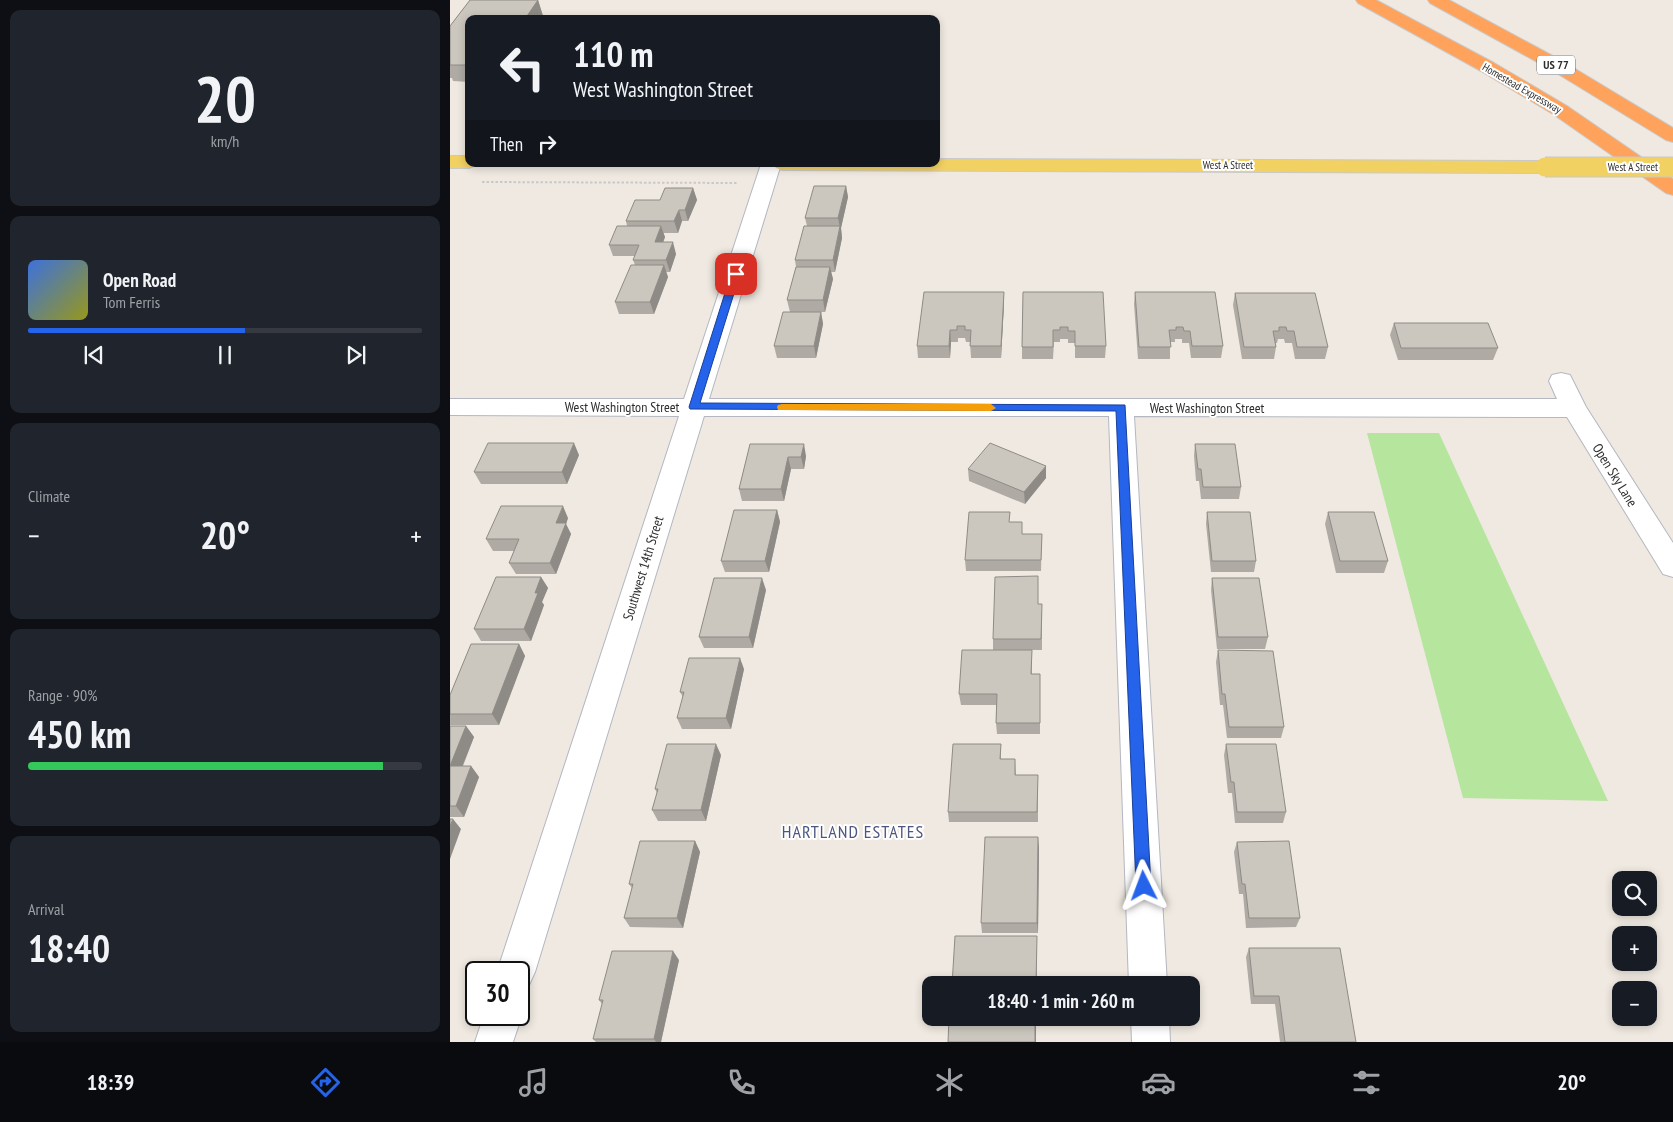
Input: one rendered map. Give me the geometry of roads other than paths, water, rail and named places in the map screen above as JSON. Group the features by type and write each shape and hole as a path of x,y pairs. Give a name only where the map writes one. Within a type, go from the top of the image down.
{"highway":[{"name":"Homestead Expressway","path":"1364,0 1438,39 1560,110 1613,145 1673,189"},
{"name":"US 77","path":"1436,0 1583,80 1673,136"}],"main road":[{"path":"450,162 465,162"},
{"name":"West A Street","path":"940,165 1673,167"}],"street":[{"name":"Southwest 14th Street","path":"519,961 769,167"},
{"name":"Open Sky Lane","path":"1561,381 1574,408 1673,566"},
{"name":"West Washington Street","path":"450,407 1574,408"},
{"path":"1121,408 1148,976"},
{"path":"494,1042 499,1026"},
{"path":"1150,1026 1151,1042"}],"district":[{"name":"HARTLAND ESTATES","path":"853,832"}]}
